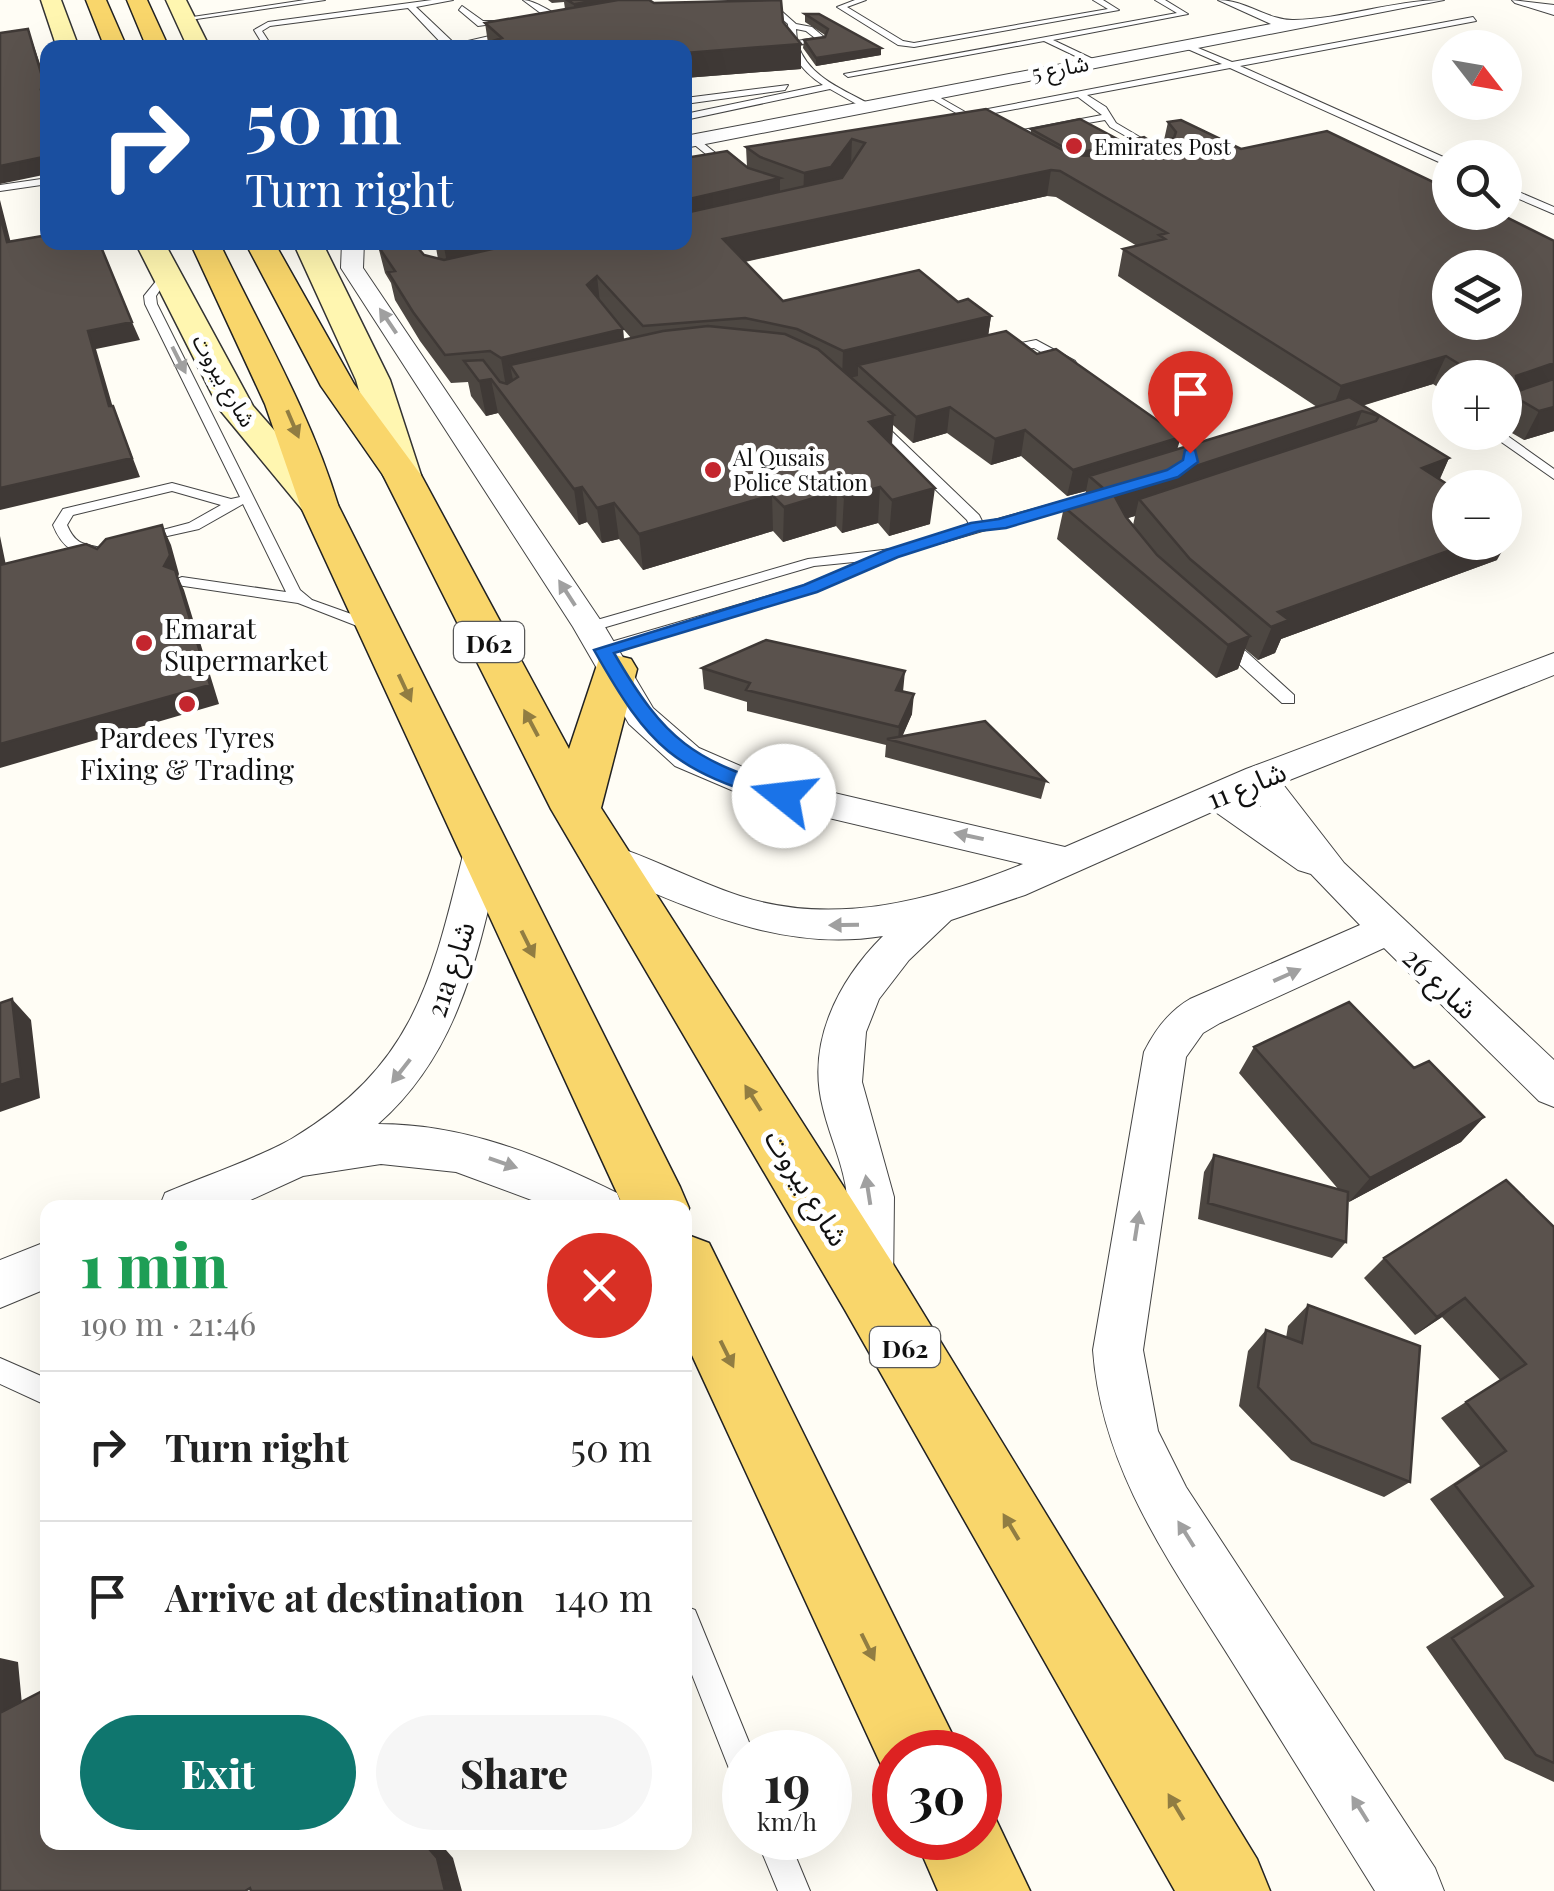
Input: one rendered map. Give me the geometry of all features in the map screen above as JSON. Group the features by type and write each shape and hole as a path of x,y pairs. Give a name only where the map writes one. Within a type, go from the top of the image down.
{"main road":[{"path":"52,0 65,40"},
{"path":"96,0 113,40"},
{"path":"137,0 154,40"},
{"path":"179,9 195,40"},
{"name":"شارع بيروت","path":"153,250 238,410 319,505"},
{"name":"شارع بيروت","path":"208,250 288,413 309,464 319,505 652,1200"},
{"name":"شارع بيروت","path":"264,250 358,418 402,476 591,833 869,1287 1225,1891"},
{"name":"شارع بيروت","path":"325,251 386,411 402,476"},
{"path":"591,833 602,649"},
{"path":"692,1281 907,1730"},
{"path":"970,1860 985,1891"}],"street":[{"path":"1226,0 1290,26"},
{"name":"شارع 5","path":"692,141 870,108 1090,60 1436,0"},
{"path":"1520,0 1541,5"},
{"path":"325,251 602,649 652,729 687,757 732,780 1063,860"},
{"name":"شارع 11","path":"869,1287 869,1186 840,1083 840,1046 848,1014 872,972 911,932 941,912 1218,795 1554,663"},
{"name":"شارع 26","path":"1259,778 1331,873 1554,1088"},
{"name":"شارع 26","path":"1218,795 1331,873"},
{"name":"شارع 11","path":"591,833 726,908 767,919 855,925 941,912"},
{"name":"21a شارع","path":"304,1156 389,1086 422,1044 456,960 482,850"},
{"path":"1386,930 1204,1011 1174,1035 1160,1070 1118,1350 1118,1388 1127,1422 1162,1497 1412,1891"},
{"name":"21a شارع","path":"201,1200 304,1156 391,1145 458,1149 505,1162 583,1200"},
{"path":"0,1284 40,1267"}],"lane":[{"path":"234,0 289,6"},
{"path":"179,9 289,6 320,0"},
{"path":"264,40 258,30 268,24 449,0"},
{"path":"528,0 561,23 582,23"},
{"path":"752,0 774,8"},
{"path":"764,0 793,26 809,29 822,40 790,44"},
{"path":"855,0 841,7 901,43 914,45 1114,10 1097,0"},
{"path":"848,74 1184,14 1159,0"},
{"path":"410,5 444,40"},
{"path":"462,8 481,24 522,27 476,40"},
{"path":"542,10 560,8"},
{"path":"948,119 1472,20"},
{"path":"793,26 790,44 800,65 870,108"},
{"path":"1047,40 1090,60"},
{"path":"1194,43 1246,63"},
{"path":"1194,43 1230,66 1432,156"},
{"path":"692,101 821,79"},
{"path":"692,116 833,86"},
{"path":"775,88 786,96"},
{"path":"1079,94 1163,157 1140,164"},
{"path":"929,95 1016,144"},
{"path":"992,131 1106,117"},
{"path":"692,142 739,177"},
{"path":"0,188 40,182"},
{"path":"1522,197 1554,211"},
{"path":"165,274 150,296 151,304 300,599"},
{"path":"976,354 1036,344 1086,375"},
{"path":"866,414 974,518 977,526"},
{"path":"1518,450 1554,476"},
{"path":"233,504 182,487 162,488 78,507 61,519 70,546 111,551 194,526 233,504 248,494"},
{"path":"602,649 844,577 892,553 977,526 1000,524 1121,489"},
{"path":"602,649 742,582 832,558 892,553"},
{"path":"182,582 300,599 378,628"},
{"path":"742,582 760,604"},
{"path":"1215,633 1288,699"},
{"path":"0,1371 40,1389"},
{"path":"692,1638 729,1730"},
{"path":"781,1860 794,1891"}],"building":[{"path":"567,0 602,0 574,4"},
{"path":"618,0 781,0 783,22 801,44 692,52 692,40 496,40 502,38 485,23"},
{"path":"805,14 819,14 881,48 816,58 804,40 825,37 828,29"},
{"path":"28,29 40,70 40,158 0,166 0,33"},
{"path":"986,109 1072,155 1093,156 1174,138 1176,132 1168,122 1181,120 1241,149 1327,131 1432,181 1432,230 1522,230 1522,225 1554,241 1554,363 1522,374 1522,360 1453,360 1446,356 1341,386 1123,249 1165,239 1159,235 1167,233 1060,171 1051,170 723,239 783,301 919,270 958,302 968,299 991,316 843,351 797,329 745,318 643,326 597,276 587,285 623,329 501,358 490,351 445,355 388,272 395,271 381,250 420,250 424,255 444,260 488,250 692,250 692,211 842,178 865,143 852,139 831,167 804,173 760,157 746,147"},
{"path":"1080,119 1123,142 1144,137 1150,141 1074,153 1031,129"},
{"path":"727,151 748,168 780,178 692,198 692,157"},
{"path":"0,215 7,242 40,236 40,250 102,250 132,322 88,331 109,406 113,406 132,458 0,488"},
{"path":"708,326 785,334 818,349 894,415 869,422 935,488 892,500 880,487 844,497 837,491 784,507 772,495 639,534 614,503 597,508 582,487 574,489 491,379 479,381 464,361 483,360 500,382 507,384 518,377 510,365 663,331"},
{"path":"1006,331 1037,354 1056,349 1181,437 1073,470 1025,430 995,439 950,407 916,417 858,365"},
{"path":"1554,379 1554,407 1539,411 1522,401 1522,390"},
{"path":"1349,397 1449,458 1422,468 1432,474 1432,557 1278,612 1289,620 1271,627 1190,559 1139,499 1376,421 1379,416 1362,411 1117,492 1115,497 1126,517 1157,555 1250,636 1228,645 1064,507 1110,494 1089,476"},
{"path":"162,525 170,555 164,566 175,570 210,685 0,744 0,565 86,544 97,549 106,539"},
{"path":"766,640 905,671 896,690 914,694 899,727 746,690 750,683 702,668"},
{"path":"985,721 1046,781 887,739"},
{"path":"12,999 21,1078 0,1085 0,1003"},
{"path":"1349,1002 1414,1068 1429,1061 1484,1117 1370,1178 1254,1047"},
{"path":"1214,1155 1348,1192 1346,1242 1208,1203"},
{"path":"1506,1180 1554,1227 1554,1763 1536,1755 1452,1638 1533,1586 1455,1485 1506,1451 1466,1402 1526,1364 1465,1298 1437,1317 1384,1258"},
{"path":"1308,1305 1420,1346 1410,1482 1312,1443 1258,1387 1266,1330 1302,1343"},
{"path":"40,1692 40,1850 430,1850 437,1858 445,1891 0,1891 0,1713"}],"place":[{"name":"Emirates Post","path":"1074,146"},
{"name":"Al Qusais Police Station","path":"713,470"},
{"name":"Emarat Supermarket","path":"144,643"},
{"name":"Pardees Tyres Fixing & Trading","path":"187,704"}],"route":[{"path":"784,796 708,770 668,744 641,716 603,650 844,577 892,553 977,526 1000,524 1173,474 1191,462 1190,453"}]}
